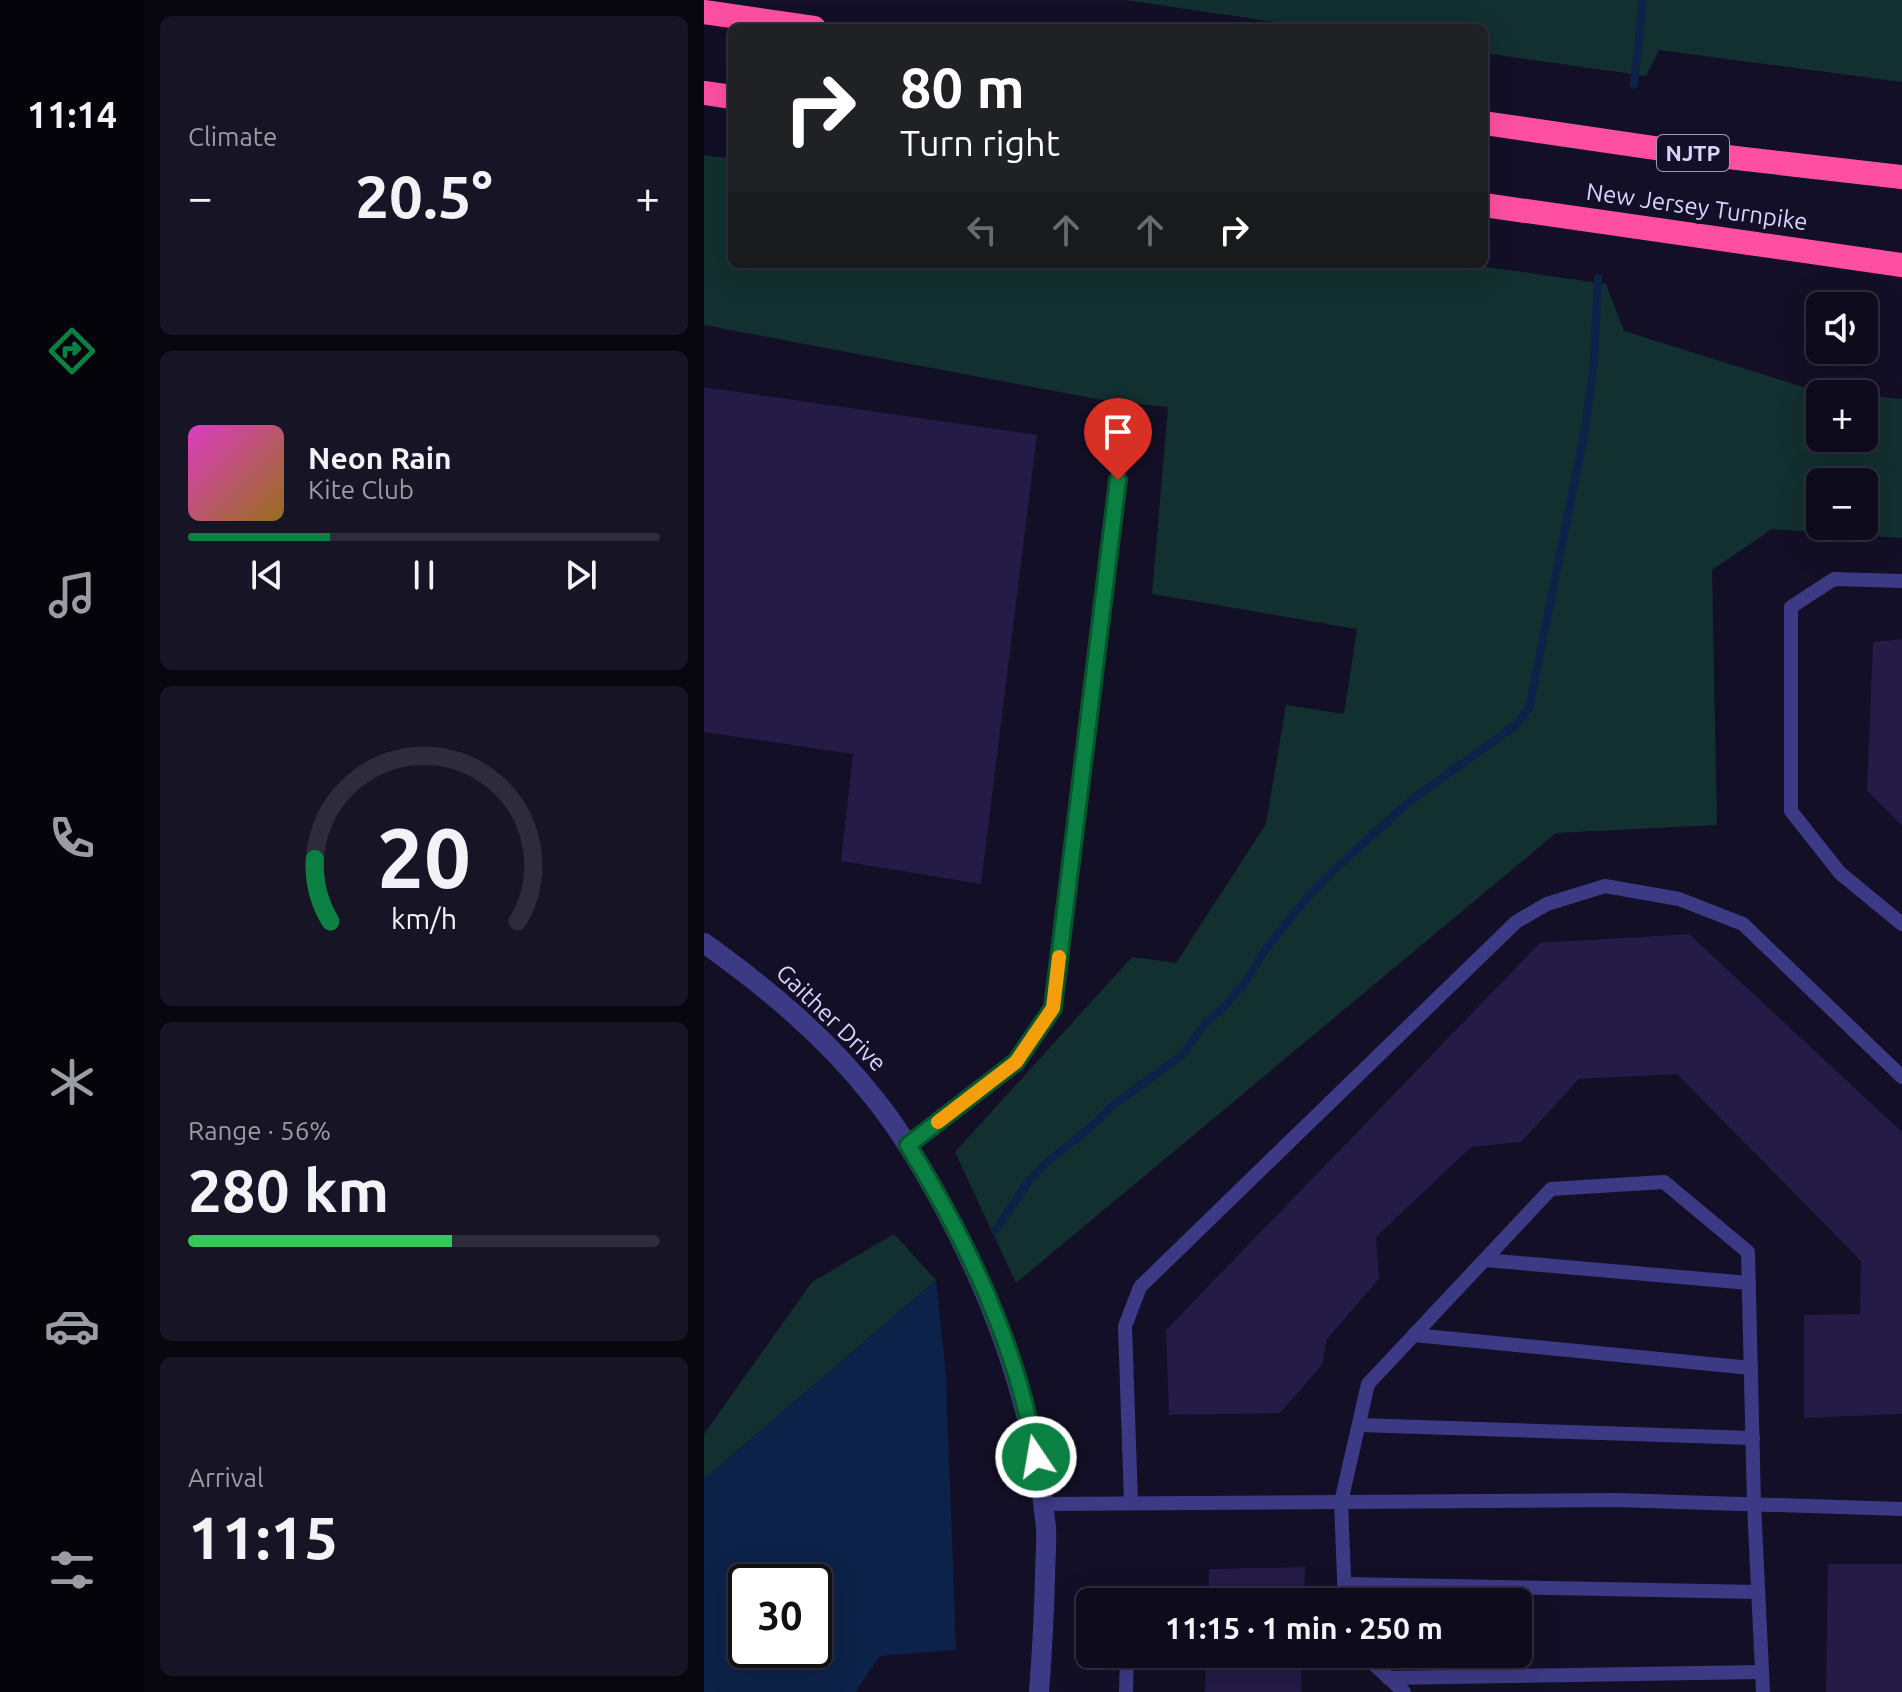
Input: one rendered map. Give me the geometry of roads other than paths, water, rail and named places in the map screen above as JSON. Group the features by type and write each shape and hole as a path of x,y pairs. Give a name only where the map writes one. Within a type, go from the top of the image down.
{"highway":[{"path":"704,12 786,24"},
{"path":"704,93 728,96"},
{"name":"NJTP","path":"1488,124 1675,151 1902,177"},
{"name":"New Jersey Turnpike","path":"1488,206 1902,265"}],"street":[{"name":"Gaither Drive","path":"704,943 795,1014 837,1055 875,1099 908,1145 962,1241 990,1301 1032,1433 1043,1504 1046,1559 1039,1692"}],"lane":[{"path":"908,1145 1016,1062 1053,1008 1118,480"},
{"path":"1902,581 1834,579 1791,607 1791,811 1840,873 1902,924"},
{"path":"1131,1503 1125,1326 1140,1287 1516,922 1547,904 1605,886 1679,899 1743,924 1902,1077"},
{"path":"1344,1588 1341,1502 1368,1384 1551,1189 1664,1182 1748,1252 1754,1504 1763,1692"},
{"path":"1485,1260 1749,1283"},
{"path":"1414,1335 1751,1368"},
{"path":"1359,1425 1753,1438"},
{"path":"1043,1504 1616,1500 1902,1509"},
{"path":"1344,1584 1758,1592"},
{"path":"1126,1692 1127,1668"},
{"path":"1378,1668 1404,1692"},
{"path":"1388,1678 1762,1672"}],"water":[{"path":"936,1280 946,1375 956,1650 880,1656 855,1692 704,1692 704,1479"}],"waterway":[{"path":"1634,85 1643,0"},
{"path":"995,1231 1028,1182 1046,1163 1112,1106 1182,1055 1207,1021 1225,1006 1246,981 1265,950 1305,900 1337,867 1410,801 1516,725 1529,708 1584,435 1594,361 1598,278"}]}
